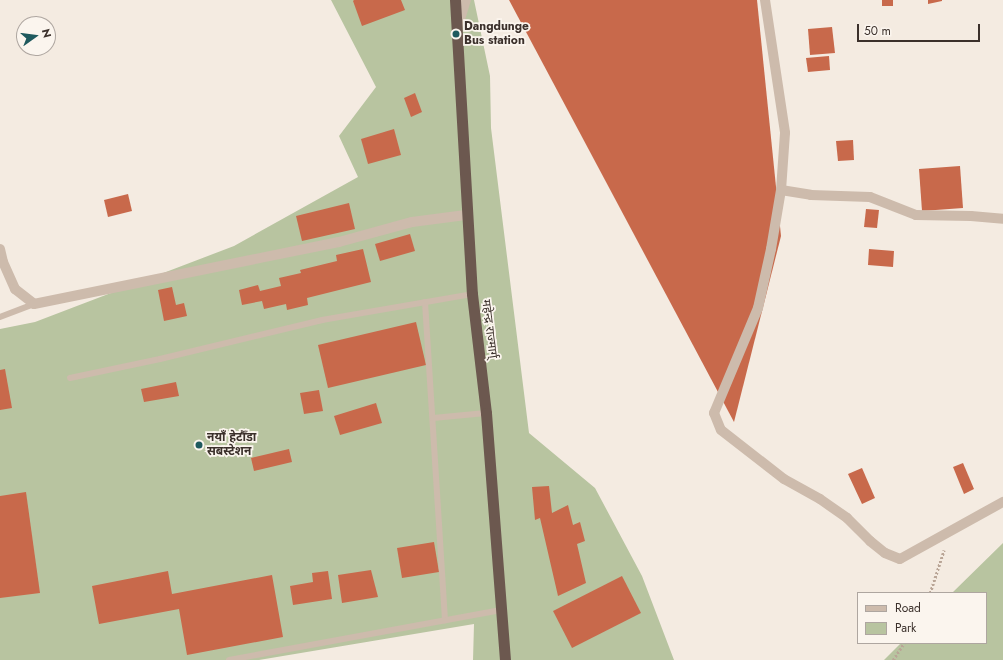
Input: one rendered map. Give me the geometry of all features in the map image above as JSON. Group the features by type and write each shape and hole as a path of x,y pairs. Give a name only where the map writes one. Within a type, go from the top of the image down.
{"highway":[{"name":"महेन्द्र राज्मार्ग्","path":"455,0 466,215 472,294 486,413 505,660"}],"street":[{"path":"456,34 466,0"},
{"path":"765,0 785,133 781,190 771,249 758,308 714,413 721,430 784,479 820,499 847,518 870,541 885,553 900,559 950,533 1003,502"},
{"path":"781,190 811,196 870,197 916,216 971,216 1003,219"},
{"path":"0,249 3,262 15,289 34,304 331,243 412,222 466,215"}],"lane":[{"path":"70,378 160,359 322,320 472,294"},
{"path":"425,302 445,620"},
{"path":"0,317 34,304"},
{"path":"433,418 486,413"},
{"path":"229,660 502,610"}],"path":[{"path":"930,592 950,533"},
{"path":"893,660 903,644"}],"green space":[{"path":"331,0 474,0 490,76 491,128 529,433 595,488 642,576 674,660 473,660 474,624 259,660 0,660 0,329 35,322 234,246 358,177 339,136 376,87"},
{"path":"1003,543 1003,660 884,660 900,644 987,644 987,592 953,592"}],"building":[{"path":"401,0 405,10 362,26 353,1"},
{"path":"509,0 757,0 781,236 734,422"},
{"path":"882,0 893,0 893,6 882,6"},
{"path":"928,0 942,0 942,1 928,4"},
{"path":"832,27 835,53 810,55 808,29"},
{"path":"829,56 830,70 808,72 806,58"},
{"path":"415,93 422,112 411,117 404,98"},
{"path":"394,129 401,155 368,164 361,139"},
{"path":"853,140 854,160 838,161 836,141"},
{"path":"960,166 963,208 922,211 919,169"},
{"path":"128,194 132,211 108,217 104,200"},
{"path":"349,203 355,229 302,241 296,216"},
{"path":"866,209 879,210 877,228 864,227"},
{"path":"410,234 415,251 380,261 375,244"},
{"path":"363,249 371,282 307,298 308,305 287,310 286,304 264,309 262,301 242,305 239,290 258,285 260,291 281,286 279,278 301,273 300,270 337,261 336,255"},
{"path":"869,249 894,251 893,267 868,265"},
{"path":"172,287 176,305 184,303 187,316 164,321 158,290"},
{"path":"416,322 426,365 328,388 318,345"},
{"path":"5,369 12,408 0,410 0,370"},
{"path":"176,382 179,396 144,402 141,389"},
{"path":"319,390 323,411 304,414 300,393"},
{"path":"376,403 382,423 340,435 334,416"},
{"path":"289,449 292,462 254,471 251,458"},
{"path":"963,463 974,489 964,494 953,467"},
{"path":"862,468 875,498 862,504 848,474"},
{"path":"549,486 552,513 568,505 573,525 580,522 585,541 577,544 586,583 558,596 540,518 535,520 532,487"},
{"path":"26,492 40,593 0,598 0,496"},
{"path":"434,542 439,572 402,578 397,548"},
{"path":"371,570 378,597 342,603 338,575"},
{"path":"168,571 172,594 272,575 283,637 187,655 179,609 99,624 92,586"},
{"path":"328,571 332,599 293,605 290,586 313,582 312,573"},
{"path":"622,576 641,613 572,648 553,611"}],"place":[{"name":"Dangdunge Bus station","path":"456,34"},
{"name":"नयाँ हेटौँडा सबस्टेशन","path":"199,445"}]}
